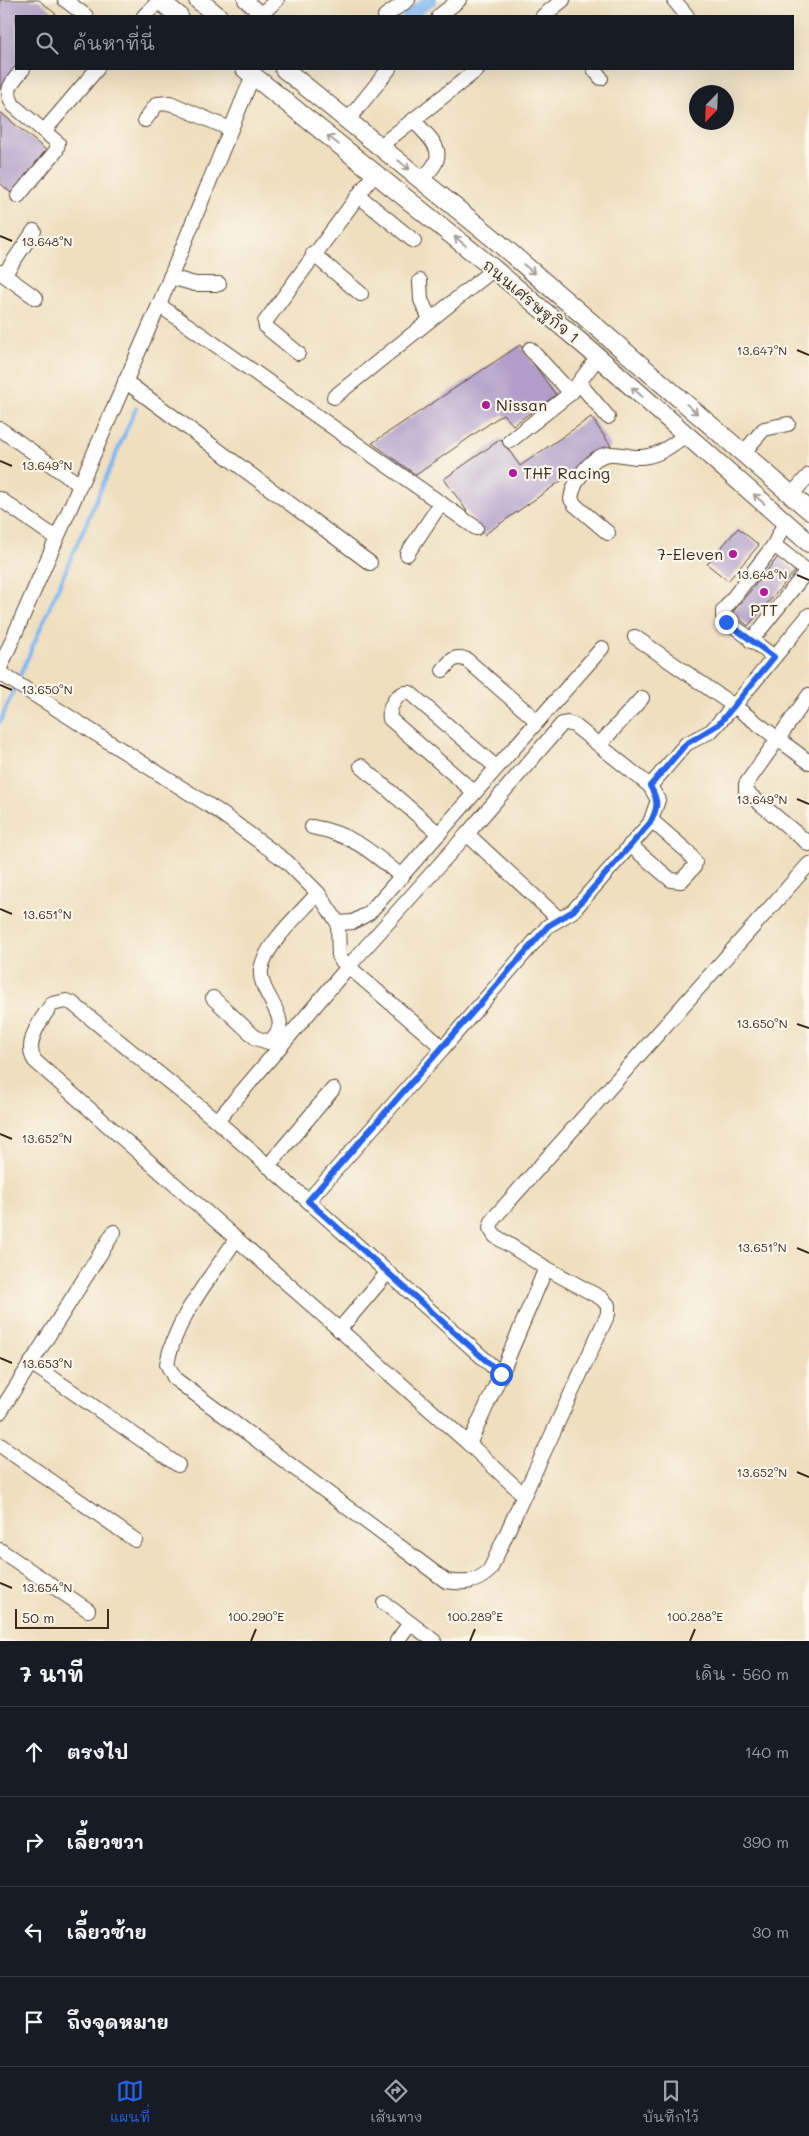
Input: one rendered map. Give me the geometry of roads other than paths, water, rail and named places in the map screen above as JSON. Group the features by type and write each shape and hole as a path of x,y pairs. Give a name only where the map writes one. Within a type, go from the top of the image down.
{"main road":[{"path":"159,0 178,15"},
{"path":"198,0 217,15"},
{"name":"ถนนเศรษฐกิจ 1","path":"285,70 493,238 809,510"},
{"name":"ถนนเศรษฐกิจ 1","path":"249,72 494,269 598,357 809,543"},
{"path":"478,256 493,238"}],"street":[{"path":"145,15 159,0"},
{"path":"245,0 262,15 277,0"},
{"path":"386,15 408,0"},
{"path":"440,15 459,0"},
{"path":"548,15 563,0"},
{"path":"674,0 685,15"},
{"path":"68,8 84,15"},
{"path":"18,196 56,151 58,143 45,130 14,106 9,99 10,85 22,70"},
{"path":"45,130 96,70"},
{"path":"348,120 388,70"},
{"path":"380,146 477,70"},
{"path":"0,668 159,305 230,129 249,72"},
{"path":"145,120 157,104 170,103 230,129"},
{"path":"414,121 433,141 438,151 433,169 421,179"},
{"path":"298,353 266,327 264,322 375,173"},
{"path":"359,196 414,241"},
{"path":"34,230 2,273 36,298"},
{"path":"313,254 361,294"},
{"path":"334,397 494,269"},
{"path":"170,277 195,284 219,284"},
{"path":"420,281 420,300 430,319"},
{"path":"159,305 476,528"},
{"path":"530,349 608,417"},
{"path":"510,441 575,388 598,357"},
{"path":"125,381 370,563"},
{"path":"743,453 764,430 788,424"},
{"path":"0,429 80,485"},
{"path":"608,533 575,506 571,499 576,482 592,462 600,456 609,454 642,457 658,453 686,435"},
{"path":"792,494 809,475"},
{"path":"0,499 56,538"},
{"path":"407,554 441,503"},
{"path":"774,657 726,622 723,611 774,545 785,522"},
{"path":"751,641 808,570 774,545"},
{"path":"650,786 686,744 711,731 809,615"},
{"path":"635,636 809,762"},
{"path":"338,923 361,919 402,877 474,792 602,648"},
{"path":"443,670 452,659 459,657 467,660 537,721"},
{"path":"0,673 232,821 287,862 318,893 338,923 339,957 348,967 443,1048"},
{"path":"474,792 390,718 389,712 392,704 399,696 410,693 496,768"},
{"path":"809,695 748,779 746,791 809,844"},
{"path":"600,744 642,698"},
{"path":"217,1121 348,967 562,724 567,722 574,725 650,786 658,800 651,820 573,911 558,918 548,926 308,1201"},
{"path":"361,766 439,834"},
{"path":"630,845 671,880 681,881 686,878 695,862 688,852 651,820"},
{"path":"312,827 335,831 350,838 402,877"},
{"path":"467,834 558,918"},
{"path":"236,1239 184,1318 175,1336 167,1364 175,1379 446,1581 462,1584 480,1579 490,1570 608,1314 608,1305 602,1298 546,1268 495,1236 490,1228 494,1219 809,864"},
{"path":"213,998 256,1038 268,1042 273,1038 281,1022 262,982 261,970 265,956 318,893"},
{"path":"501,1374 217,1121 72,1003 58,1001 48,1010 30,1045 31,1054 35,1061 469,1444 524,1495"},
{"path":"268,1166 333,1089"},
{"path":"0,1412 114,1232"},
{"path":"469,1444 546,1268"},
{"path":"339,1330 388,1272"},
{"path":"31,1363 178,1465"},
{"path":"0,1445 135,1540"},
{"path":"0,1550 88,1610"},
{"path":"384,1604 434,1641"},
{"path":"397,1641 410,1623"}],"waterway":[{"path":"409,15 431,0"},
{"path":"0,722 136,408"}],"place":[{"name":"Nissan","path":"486,405"},
{"name":"THF Racing","path":"513,473"},
{"name":"7-Eleven","path":"733,554"},
{"name":"PTT","path":"764,592"}]}
